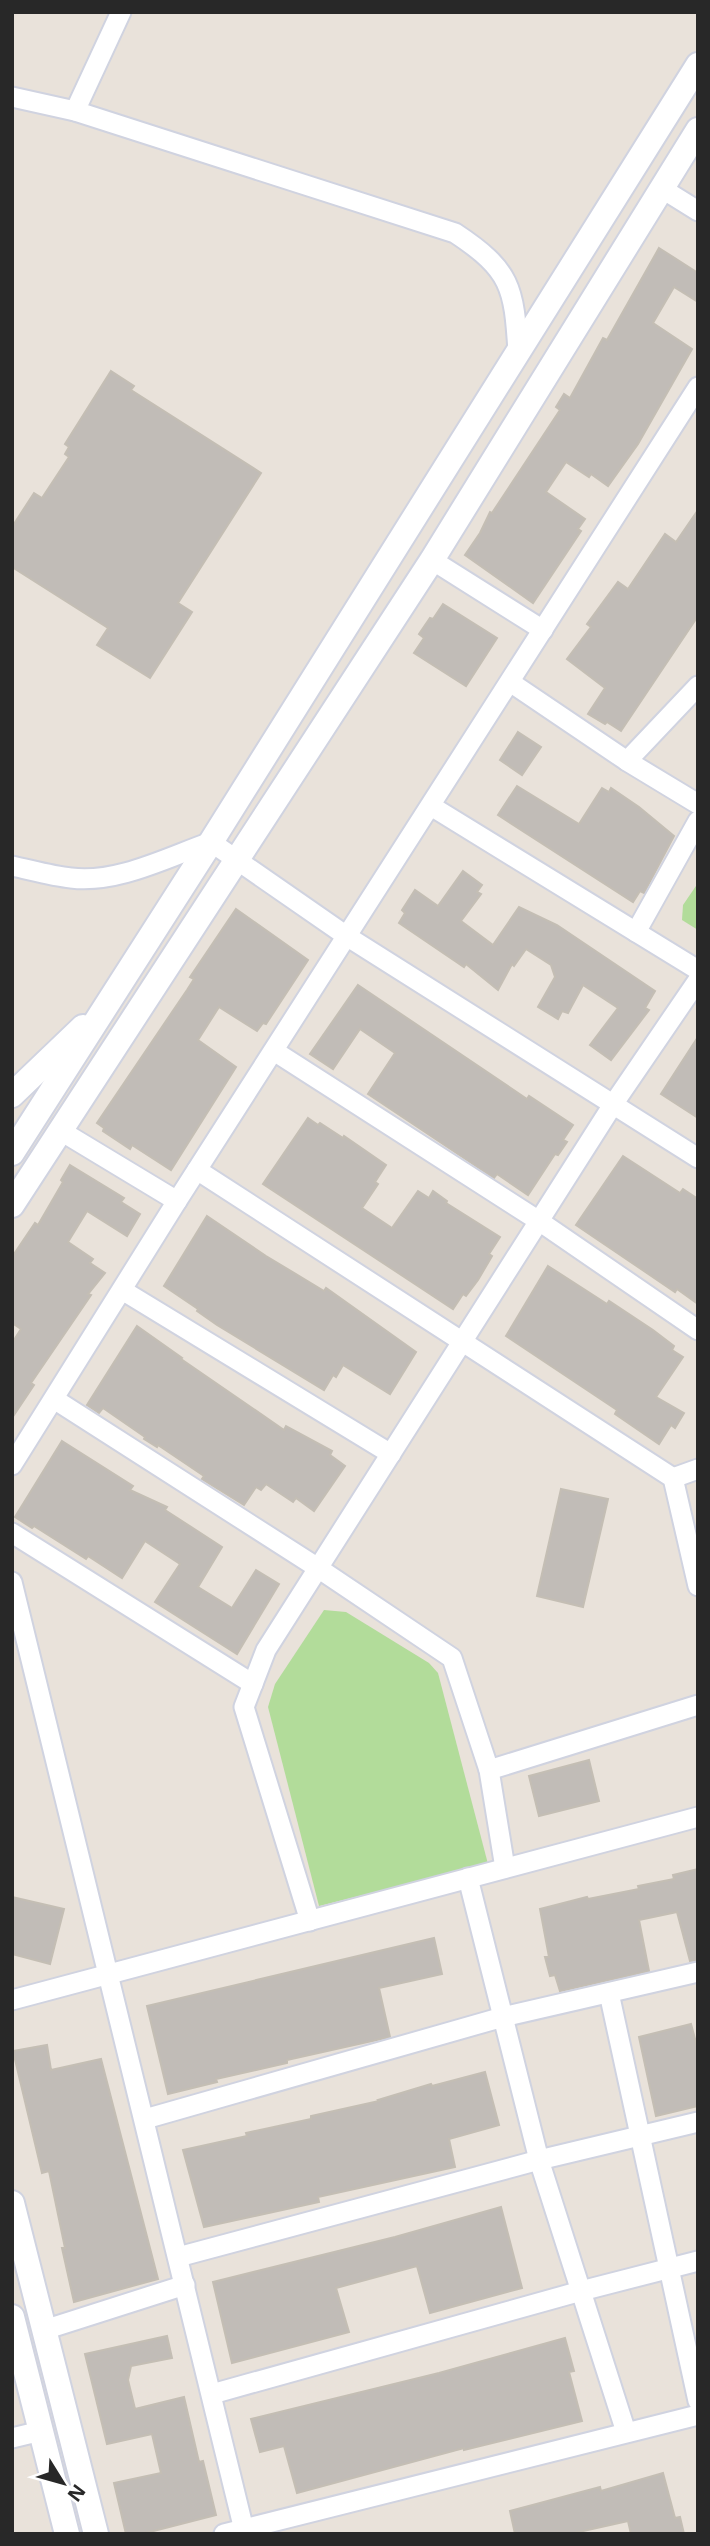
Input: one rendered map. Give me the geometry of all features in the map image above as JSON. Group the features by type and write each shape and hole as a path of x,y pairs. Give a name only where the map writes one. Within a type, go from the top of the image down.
{"street":[{"path":"75,111 121,12"},
{"path":"12,1153 211,842 698,65"},
{"path":"12,97 75,111 455,233 486,254 505,279 515,304 518,352"},
{"path":"12,1205 432,560 698,130"},
{"path":"661,188 698,211"},
{"path":"12,1465 177,1201 698,387"},
{"path":"432,560 543,630"},
{"path":"510,682 627,761 698,804"},
{"path":"627,761 698,686"},
{"path":"431,806 698,970"},
{"path":"636,932 698,821"},
{"path":"211,842 348,937 698,1158"},
{"path":"12,866 72,878 102,877 137,868 211,842"},
{"path":"310,1921 244,1707 265,1650 614,1103 698,980"},
{"path":"12,1095 111,999"},
{"path":"274,1051 539,1221 698,1331"},
{"path":"61,1131 177,1201"},
{"path":"197,1170 673,1478 698,1587"},
{"path":"122,1290 391,1454"},
{"path":"54,1399 318,1568 452,1658 489,1770 506,1868"},
{"path":"673,1478 698,1469"},
{"path":"12,1533 253,1684"},
{"path":"12,1582 245,2531"},
{"path":"489,1770 698,1705"},
{"path":"12,2000 698,1817"},
{"path":"468,1878 539,2160 626,2432"},
{"path":"145,2119 503,2017 698,1972"},
{"path":"609,1993 698,2401"},
{"path":"178,2257 539,2160 698,2122"},
{"path":"12,2203 96,2534"},
{"path":"212,2394 698,2261"},
{"path":"44,2330 185,2285"},
{"path":"12,2317 67,2534"},
{"path":"224,2534 245,2531 698,2415"},
{"path":"12,2438 41,2431"}],"green space":[{"path":"698,883 698,930 682,920 683,905"},
{"path":"324,1610 346,1612 429,1663 438,1673 488,1864 319,1906 268,1707 275,1684"}],"building":[{"path":"659,248 698,273 698,302 674,287 653,323 692,349 638,444 608,486 566,462 546,492 585,519 578,529 581,531 533,603 465,555 490,512 492,513 560,410 556,407 564,394 570,398 603,338 607,340"},
{"path":"111,371 134,386 131,390 261,473 178,603 192,612 150,678 97,645 108,628 12,567 12,527 34,493 42,498 69,457 65,454 69,447 65,444"},
{"path":"698,510 698,616 621,731 588,714 605,688 567,659 591,627 587,624 618,582 628,589 665,534 676,542"},
{"path":"443,604 497,638 466,686 414,653 424,638 419,634"},
{"path":"518,732 541,747 522,775 500,760"},
{"path":"517,786 579,824 602,788 609,792 611,788 674,836 644,893 640,891 633,902 498,815"},
{"path":"463,871 482,885 477,892 481,894 461,921 493,945 519,907 557,925 655,991 645,1008 649,1010 611,1060 590,1045 618,1008 583,985 568,1013 562,1011 558,1019 538,1007 555,977 551,965 526,949 514,966 512,964 498,990 466,964 464,967 399,923 405,913 402,910 415,890 438,906"},
{"path":"236,909 308,960 266,1024 263,1023 257,1031 219,1007 198,1040 236,1067 171,1170 132,1145 130,1149 103,1131 104,1128 97,1123 187,990 194,979 190,977"},
{"path":"358,985 527,1099 529,1096 573,1125 563,1140 567,1142 558,1155 555,1154 528,1195 497,1174 494,1178 368,1094 395,1053 360,1029 333,1069 310,1054"},
{"path":"698,1037 698,1118 661,1094"},
{"path":"308,1118 343,1138 344,1136 386,1165 375,1182 378,1184 362,1208 392,1228 418,1191 429,1198 433,1191 447,1201 446,1203 500,1237 478,1280 466,1296 463,1294 453,1309 263,1184"},
{"path":"623,1156 680,1193 683,1189 698,1199 698,1304 677,1289 675,1292 576,1225"},
{"path":"70,1165 124,1198 121,1202 140,1214 127,1236 87,1211 68,1242 93,1259 90,1263 105,1273 88,1294 91,1295 31,1383 34,1385 12,1418 12,1343 21,1329 12,1323 12,1257 35,1223 38,1225"},
{"path":"207,1216 266,1256 324,1291 326,1288 416,1352 390,1394 343,1365 324,1390 217,1325 164,1286"},
{"path":"548,1266 653,1330 674,1346 672,1350 683,1357 656,1397 684,1413 675,1428 671,1425 659,1444 615,1414 617,1410 506,1336"},
{"path":"137,1326 284,1430 286,1426 332,1451 330,1455 345,1466 314,1511 296,1498 293,1502 266,1484 261,1490 256,1487 244,1505 202,1479 204,1476 158,1445 157,1447 144,1439 145,1437 103,1408 99,1413 87,1405"},
{"path":"62,1441 133,1486 130,1490 167,1507 165,1510 222,1547 198,1587 232,1608 256,1570 279,1584 237,1654 155,1602 180,1564 145,1541 122,1578 88,1556 86,1559 15,1517"},
{"path":"561,1489 608,1499 583,1607 537,1596"},
{"path":"589,1760 599,1801 539,1816 529,1776"},
{"path":"698,1869 698,1960 690,1961 677,1912 639,1920 649,1971 560,1991 555,1975 550,1976 545,1957 549,1957 540,1909 587,1897 588,1899 639,1889 638,1886 674,1879 673,1875"},
{"path":"12,1897 64,1909 50,1964 12,1954"},
{"path":"434,1938 442,1974 379,1988 390,2037 287,2060 287,2063 216,2079 217,2082 168,2094 147,2006"},
{"path":"691,2024 698,2050 698,2106 656,2116 639,2037"},
{"path":"47,2045 51,2070 101,2059 158,2279 74,2302 49,2171 42,2173 13,2051"},
{"path":"485,2072 499,2125 449,2139 455,2167 318,2197 319,2202 204,2227 183,2150 247,2136 246,2133 311,2119 311,2116 379,2101 431,2084 432,2086"},
{"path":"501,2207 522,2288 430,2313 417,2266 336,2288 349,2332 232,2363 213,2282 395,2237"},
{"path":"167,2336 172,2358 131,2366 128,2380 135,2409 184,2397 199,2462 203,2461 216,2515 142,2534 126,2534 114,2483 161,2473 152,2434 107,2444 85,2354"},
{"path":"565,2338 574,2371 569,2372 582,2421 464,2448 297,2493 284,2446 260,2452 251,2419 439,2373"},
{"path":"663,2473 675,2518 680,2517 684,2534 631,2534 628,2521 570,2534 515,2534 510,2511 600,2487 601,2491"}]}
